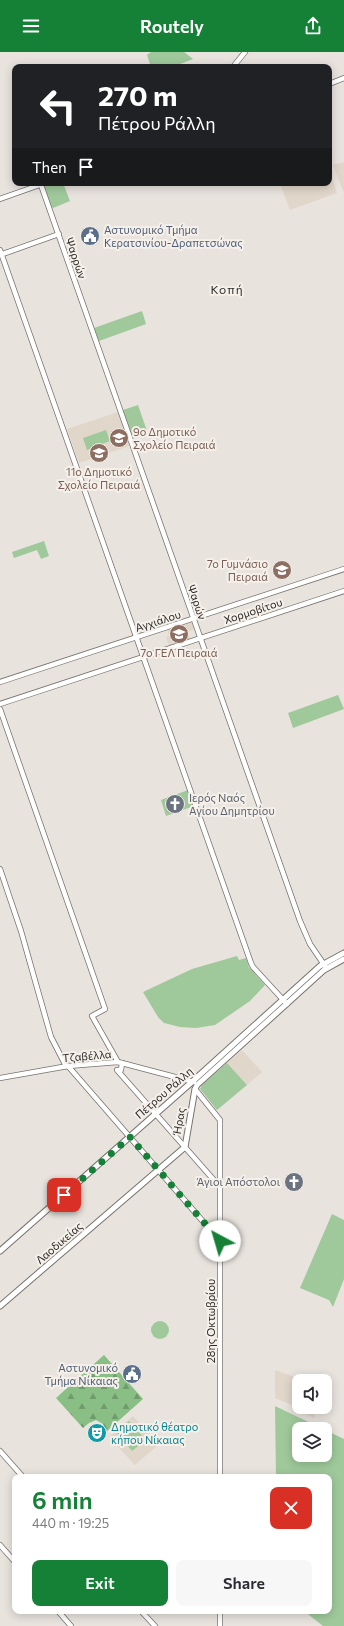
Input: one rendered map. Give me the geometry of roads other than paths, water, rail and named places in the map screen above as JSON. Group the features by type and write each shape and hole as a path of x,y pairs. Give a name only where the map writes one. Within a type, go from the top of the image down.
{"main road":[{"name":"Πέτρου Ράλλη","path":"194,1098 195,1085 283,999 344,953"},
{"name":"Πέτρου Ράλλη","path":"0,1251 182,1090 195,1085 287,1004 325,966 344,959"},
{"path":"182,1090 190,1091 194,1098"},
{"name":"Ήρας","path":"184,1147 194,1098"},
{"name":"Λαοδικείας","path":"0,1306 184,1147"}],"street":[{"path":"235,64 245,52"},
{"path":"332,83 344,78"},
{"path":"0,199 37,186"},
{"path":"44,186 59,234 1,253 253,967 287,1004"},
{"name":"Ψαρρών","path":"59,234 77,288"},
{"name":"Ψαρών","path":"77,288 300,921 308,940 325,966"},
{"name":"Αγχιάλου","path":"0,682 344,569"},
{"name":"Χορμοβίτου","path":"0,704 344,591"},
{"path":"0,709 105,1009 92,1016 120,1063 121,1070 117,1070 220,1187"},
{"path":"0,869 21,931 51,1037 67,1066 220,1241"},
{"name":"Τζαβέλλα","path":"0,1078 67,1066 120,1063 195,1085"},
{"name":"28ης Οκτωβρίου","path":"195,1085 219,1117 220,1474"},
{"path":"0,1451 20,1474"},
{"path":"0,1545 12,1559"},
{"path":"61,1614 72,1626"},
{"path":"144,1614 155,1626"},
{"path":"220,1614 220,1626"}],"place":[{"name":"Αστυνομικό Τμήμα Κερατσινίου-Δραπετσώνας","path":"90,236"},
{"name":"9ο Δημοτικό Σχολείο Πειραιά","path":"119,438"},
{"name":"11ο Δημοτικό Σχολείο Πειραιά","path":"99,453"},
{"name":"7ο Γυμνάσιο Πειραιά","path":"282,570"},
{"name":"7ο ΓΕΛ Πειραιά","path":"179,634"},
{"name":"Ιερός Ναός Αγίου Δημητρίου","path":"175,804"},
{"name":"Άγιοι Απόστολοι","path":"294,1182"},
{"name":"Αστυνομικό Τμήμα Νίκαιας","path":"132,1374"},
{"name":"Δημοτικό θέατρο κήπου Νίκαιας","path":"97,1433"}],"district":[{"name":"Κοπή","path":"227,290"}]}
